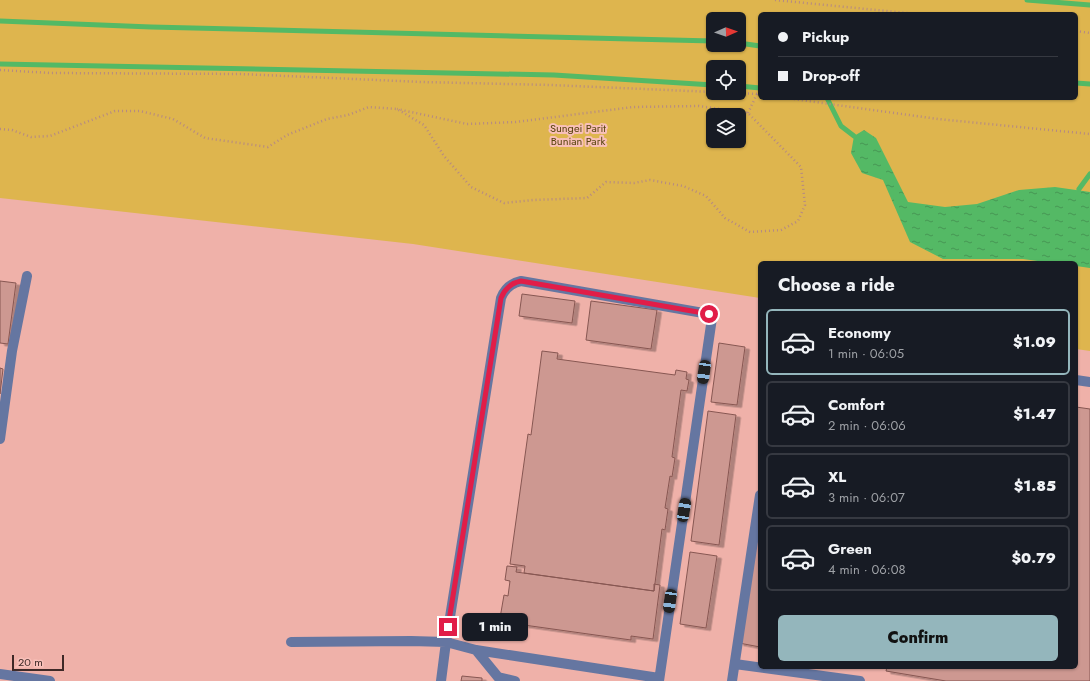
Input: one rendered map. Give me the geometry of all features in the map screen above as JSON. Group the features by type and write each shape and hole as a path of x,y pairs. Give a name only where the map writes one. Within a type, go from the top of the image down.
{"street":[{"path":"0,439 12,352 27,276"},
{"path":"291,642 446,642 476,650 659,679 712,318 709,314 521,281 514,283 504,290 501,298 446,642 441,681"},
{"path":"1078,380 1090,382"},
{"path":"732,681 758,509"},
{"path":"476,650 498,676 515,681"},
{"path":"735,664 758,669"},
{"path":"758,669 796,677 860,681"},
{"path":"0,674 50,681"}],"path":[{"path":"775,0 897,12"},
{"path":"1078,32 1090,33"},
{"path":"0,70 51,73 241,74 422,82 551,84 706,92"},
{"path":"746,93 758,94 748,113"},
{"path":"800,100 938,119 1090,134"},
{"path":"0,129 12,130 31,137 50,136 116,111 140,111 173,119 205,138 268,147 287,135 327,119 348,115 369,108 397,109 467,124 516,122 632,107 699,106 748,113 801,167 805,204 798,221 780,230 750,232 725,218 706,196 683,186 650,180 634,183 606,182 587,198 533,200 504,203 471,187 444,156 424,125 397,109"}],"shaded area":[{"path":"0,0 1090,0 1090,681 0,681"}],"green space":[{"name":"Sungei Parit Bunian Park","path":"0,0 1090,0 1090,351 1078,349 1078,261 758,261 758,298 413,244 0,198"}],"water":[{"path":"864,130 876,138 908,202 945,207 977,204 1019,190 1055,187 1090,192 1090,268 1078,266 1078,261 943,259 910,242 883,180 862,173 851,153 854,136"}],"building":[{"path":"0,281 16,283 8,344 0,343"},
{"path":"522,294 575,301 572,323 519,316"},
{"path":"591,301 657,310 651,349 586,340"},
{"path":"719,343 745,347 737,405 711,402"},
{"path":"542,351 558,353 557,359 675,375 676,370 687,372 686,379 689,380 687,391 681,390 672,457 675,458 672,477 670,476 665,508 668,509 665,530 662,529 654,591 524,573 525,566 510,564 528,434 531,435"},
{"path":"0,368 3,369 0,394"},
{"path":"1078,407 1090,409 1090,681 946,681 886,671 886,669 1078,669"},
{"path":"708,411 736,415 719,545 691,541"},
{"path":"758,531 758,647 739,643"},
{"path":"690,552 717,556 706,628 680,624"},
{"path":"507,566 517,567 516,572 654,591 654,584 660,585 653,639 631,636 631,640 524,625 524,621 500,618 504,595 508,596 510,581 505,580"},
{"path":"462,676 482,678 482,681 461,681"}],"waterway":[{"path":"1027,0 1090,5"},
{"path":"0,21 151,27 706,41"},
{"path":"746,44 758,46"},
{"path":"0,64 554,75 706,85"},
{"path":"1078,83 1090,84"},
{"path":"746,87 758,88"},
{"path":"828,100 841,126 854,136"},
{"path":"1079,189 1090,174"}],"route":[{"path":"448,627 501,298 504,290 514,283 521,281 709,314"}]}
